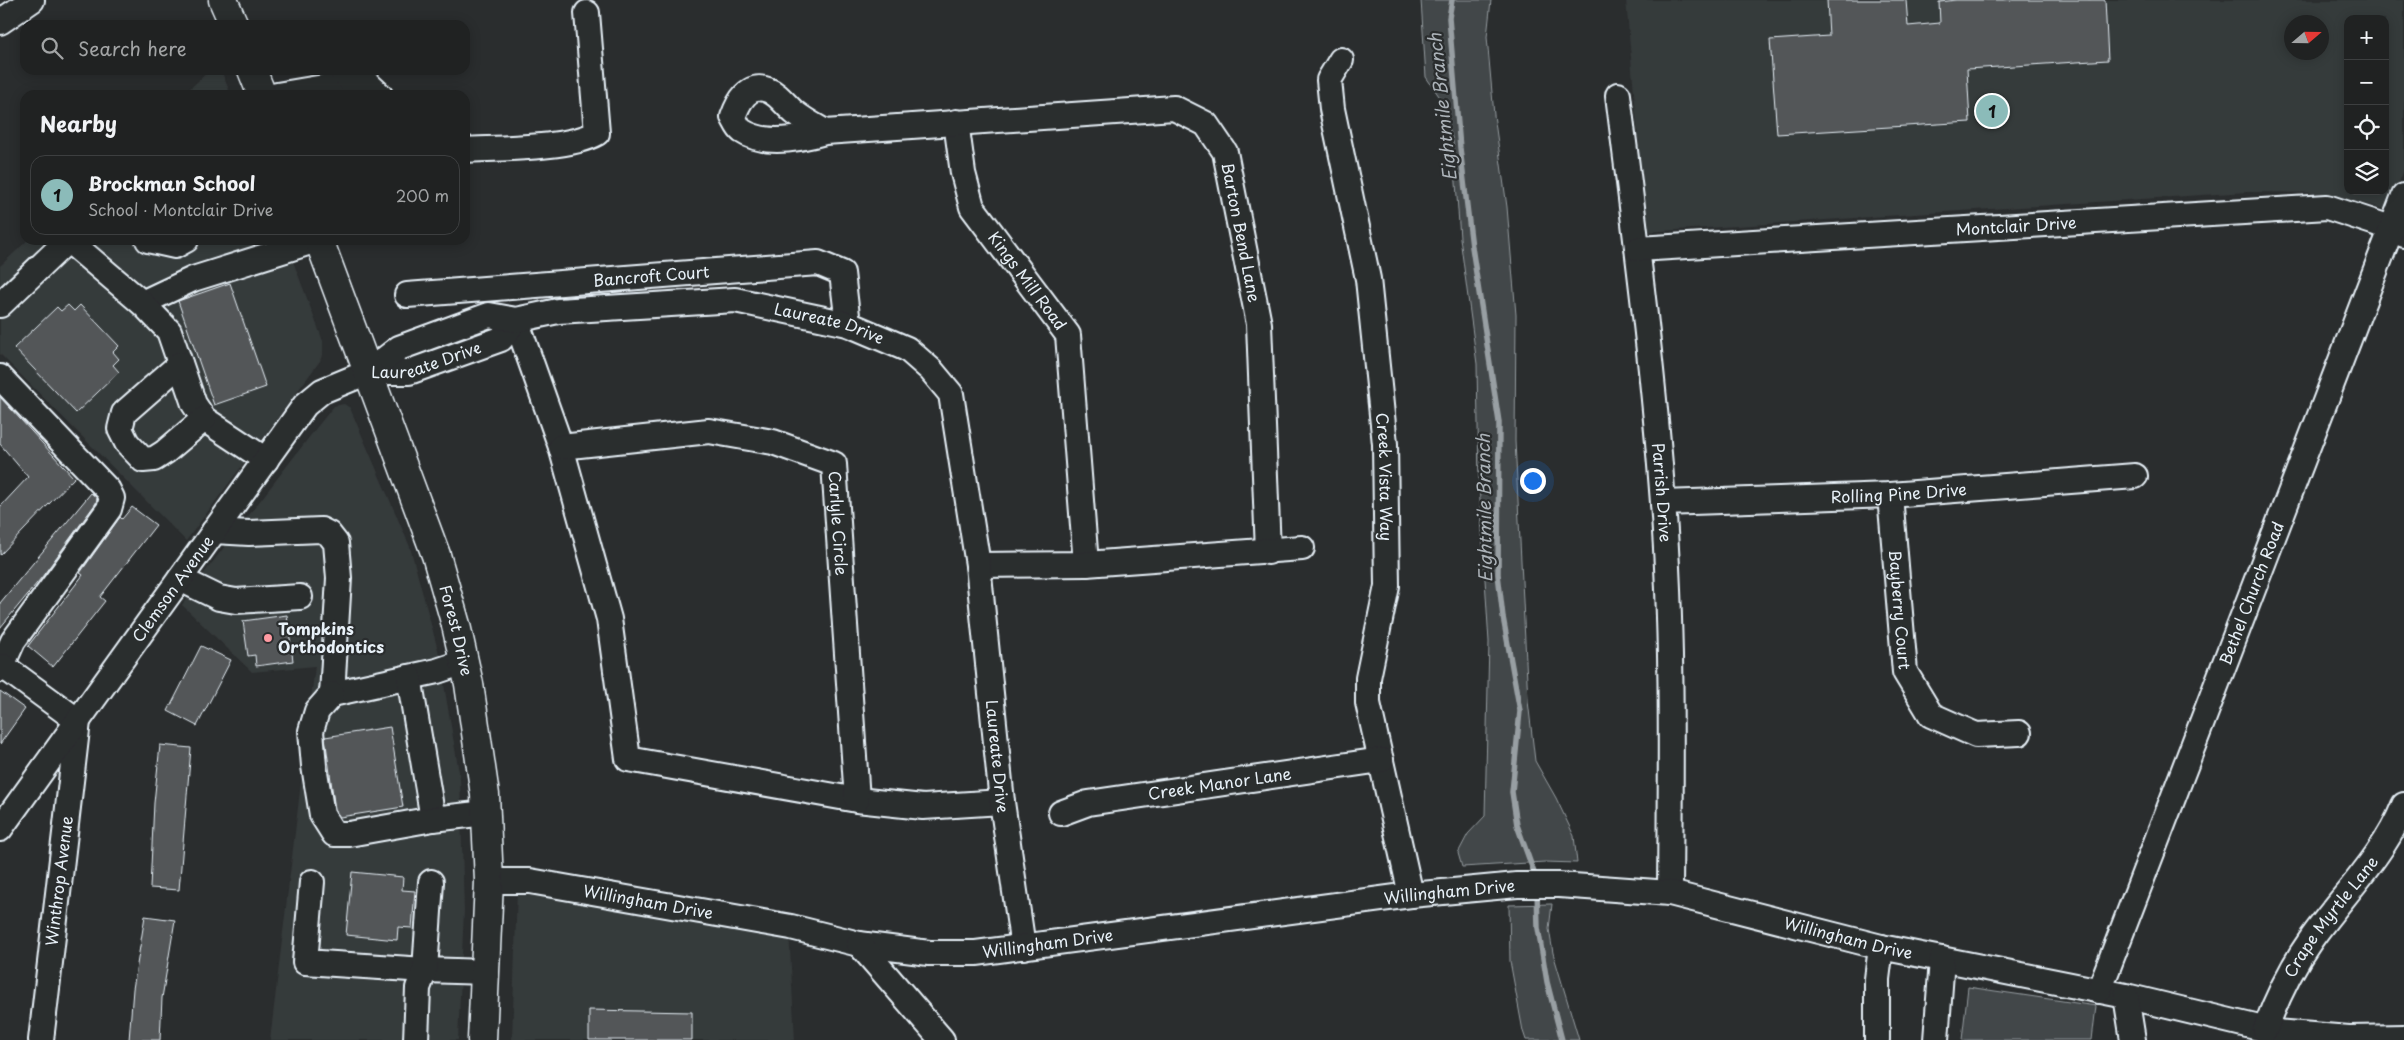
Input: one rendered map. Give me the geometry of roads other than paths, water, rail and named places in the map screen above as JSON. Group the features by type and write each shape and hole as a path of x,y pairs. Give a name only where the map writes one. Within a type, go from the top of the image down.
{"main road":[{"path":"224,0 232,20"},
{"path":"254,75 260,90"},
{"name":"Forest Drive","path":"320,245 436,555 456,625 464,662 477,737 486,813 489,881 482,1040"}],"street":[{"path":"0,22 32,0"},
{"path":"470,150 586,140 597,133 587,13"},
{"name":"Creek Vista Way","path":"1341,60 1328,80 1332,109 1368,279 1385,444 1387,586 1372,655 1368,703 1411,895"},
{"path":"332,90 365,81 375,90"},
{"name":"Parrish Drive","path":"1618,95 1638,249 1663,503 1672,676 1670,892"},
{"name":"Barton Bend Lane","path":"824,132 1174,108 1206,124 1225,152 1259,324 1268,552"},
{"name":"Kings Mill Road","path":"956,122 963,173 972,207 1068,336 1086,564"},
{"name":"Bethel Church Road","path":"2099,991 2397,231 2404,196"},
{"name":"Montclair Drive","path":"1638,249 2327,207 2397,231"},
{"path":"0,305 63,245"},
{"path":"74,245 142,303 169,332 194,404 204,419 266,460"},
{"path":"181,245 193,280"},
{"path":"142,303 193,280 302,245"},
{"name":"Bancroft Court","path":"407,295 818,263 842,273 848,324"},
{"name":"Laureate Drive","path":"368,372 409,372 501,339 516,320 558,310 735,300 848,324 907,349 931,370 951,394 978,565 1002,802 1023,947"},
{"path":"516,320 561,447 610,619 628,759 857,800 923,807 1002,802"},
{"path":"180,364 124,414 120,429 127,443 143,460 154,459 204,419"},
{"name":"Clemson Avenue","path":"0,829 305,405 322,391 368,372"},
{"path":"0,377 108,490 112,498 109,509 13,641 2,668 78,721"},
{"name":"Carlyle Circle","path":"561,447 709,431 773,442 834,464 857,800"},
{"name":"Rolling Pine Drive","path":"1663,503 1890,495 2135,476"},
{"name":"Bayberry Court","path":"1890,495 1904,672 1931,715 1976,735 2019,733"},
{"path":"214,531 249,533 321,530 329,534 336,543 339,578 332,694"},
{"path":"978,565 1086,564 1302,548"},
{"path":"180,579 219,598 236,601 300,597"},
{"path":"464,662 409,677 332,694 316,711 311,731 322,815 334,834 349,834 433,819 486,813"},
{"path":"409,677 433,819"},
{"name":"Winthrop Avenue","path":"41,1040 78,721"},
{"name":"Creek Manor Lane","path":"1061,813 1088,803 1381,760"},
{"name":"Crape Myrtle Lane","path":"2271,1034 2277,998 2298,960 2361,876 2390,832 2404,805"},
{"name":"Willingham Drive","path":"489,881 530,881 791,926 859,944 928,953 976,953 1411,895 1517,885 1559,885 1670,892 1881,947 2126,996 2271,1034 2350,1038 2404,1037"},
{"path":"312,882 305,962 485,972"},
{"path":"416,1040 418,988 425,970 431,882"},
{"path":"859,944 942,1040"},
{"path":"1877,1040 1877,979 1881,947"},
{"path":"1936,1040 1942,959"},
{"path":"2126,996 2133,1040"}],"waterway":[{"name":"Eightmile Branch","path":"1452,0 1449,18 1460,148 1472,247 1499,422 1498,574 1503,617 1520,711 1512,792 1517,825 1537,881"},
{"name":"Eightmile Branch","path":"1537,890 1538,928 1547,982 1562,1040"}],"place":[{"name":"Brockman School","path":"1992,111"},
{"name":"Tompkins Orthodontics","path":"268,638"}]}
